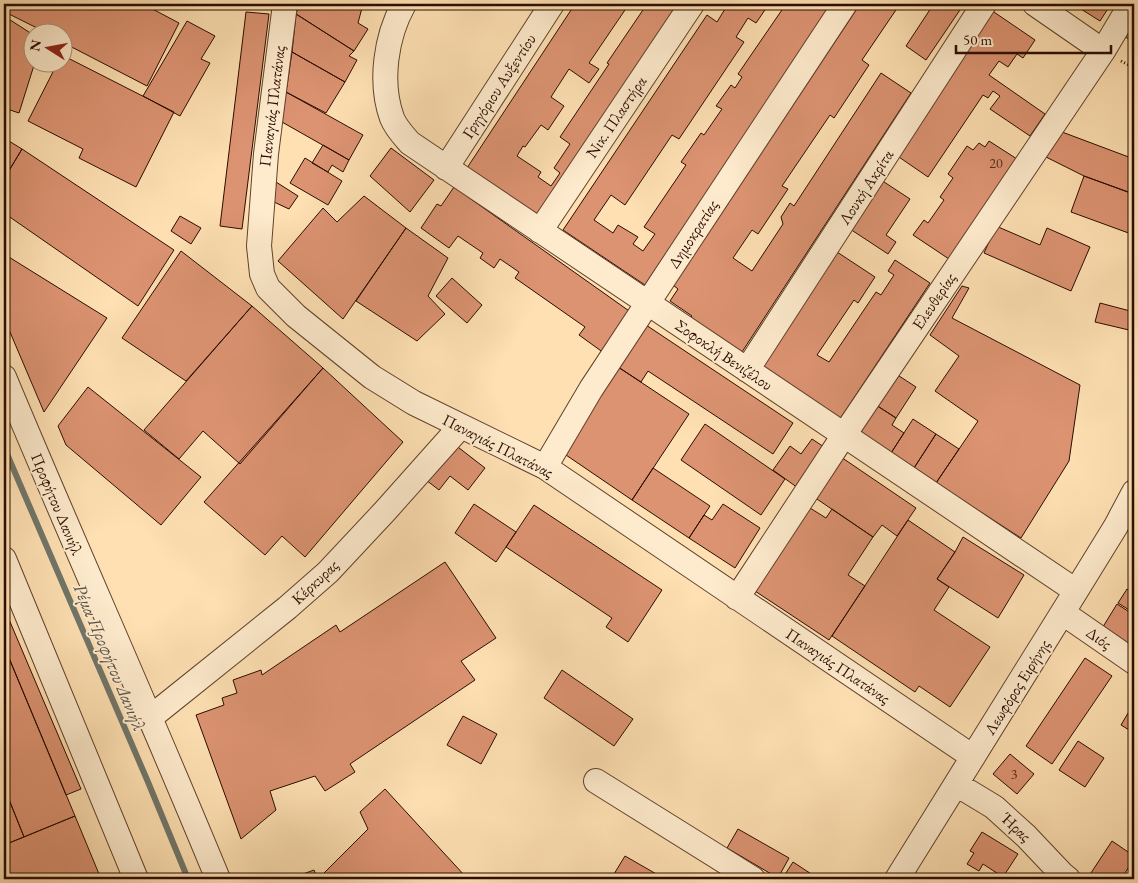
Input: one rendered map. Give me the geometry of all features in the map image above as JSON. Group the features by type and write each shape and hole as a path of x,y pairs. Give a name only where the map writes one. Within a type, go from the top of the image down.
{"street":[{"name":"Παναγιάς Πλατάνας","path":"285,4 263,178 259,246 262,274 268,288 296,316 372,377 414,403 460,427 545,467 973,757"},
{"name":"Σοφοκλή Βενιζέλου","path":"404,4 396,18 388,54 386,84 388,104 393,119 410,143 1076,591"},
{"name":"Γρηγόριου Αυξεντίου","path":"446,168 552,4"},
{"name":"Νικ. Πλαστήρα","path":"540,231 692,4"},
{"name":"Δημοκρατίας","path":"545,467 591,389 845,4"},
{"name":"Λουκή Ακρίτα","path":"747,370 984,4"},
{"path":"1035,4 1103,51"},
{"name":"Ελευθερίας","path":"737,598 844,435 1103,51 1131,4"},
{"name":"Προφήτου Δανιήλ","path":"4,377 218,879"},
{"name":"Κέρκυρας","path":"150,717 328,572 460,427"},
{"name":"Λεωφόρος Ειρήνης","path":"897,879 1063,613 1116,526 1134,492"},
{"path":"4,559 136,879"},
{"name":"Διός","path":"1063,613 1134,662"},
{"path":"596,781 753,879"},
{"name":"Ήρας","path":"956,784 994,808 1026,836 1068,879"}],"building":[{"path":"12,4 143,4 179,23 147,86 72,47 72,22 25,22 7,13"},
{"path":"299,4 363,4 358,23 368,29 354,51 296,14"},
{"path":"575,4 634,4 630,10 627,7 589,63 599,69 589,83 569,69 551,97 564,106 548,130 541,125 517,156 541,172 538,177 551,186 560,173 554,168 570,144 560,137 647,4 684,4 543,218 467,168"},
{"path":"728,4 769,4 756,23 748,18 736,37 744,42 679,139 672,135 625,205 611,195 594,220 613,233 618,225 638,237 633,244 643,251 655,234 644,227 686,165 681,162 701,133 704,135 722,109 716,106 731,85 735,88 742,77 738,74 786,4 832,4 645,285 563,230 707,15 717,22"},
{"path":"860,4 900,4 862,60 869,65 834,118 830,115 782,186 788,189 758,234 752,230 733,258 752,271 783,224 781,217 790,203 794,206 881,73 911,93 740,355 688,321 692,316 670,301 678,289 673,285"},
{"path":"925,4 964,4 926,60 906,46 931,8"},
{"path":"1073,4 1111,4 1100,21"},
{"path":"991,10 1035,40 1023,58 1017,54 1008,67 999,61 989,75 1045,114 1030,136 990,109 1000,96 993,91 988,98 983,95 928,177 896,155"},
{"path":"246,12 269,14 242,229 220,226"},
{"path":"1134,13 1134,43 1120,33"},
{"path":"296,14 354,51 349,56 357,60 345,82 292,52"},
{"path":"4,16 22,28 22,72 32,72 19,113 4,108"},
{"path":"187,21 215,36 201,59 210,63 180,116 143,96"},
{"path":"292,52 345,82 326,113 286,92"},
{"path":"72,60 174,112 136,187 79,158 83,149 28,121 53,72 72,72"},
{"path":"286,92 363,135 349,160 282,122"},
{"path":"1062,132 1134,159 1133,194 1084,176 1044,156"},
{"path":"4,138 22,149 4,179"},
{"path":"989,141 1017,159 949,259 913,235 924,220 928,223 944,200 940,197 953,178 948,174 967,146 973,150 979,143 985,147"},
{"path":"323,145 349,160 343,172 332,165 328,172 312,163"},
{"path":"391,148 434,180 410,212 370,176"},
{"path":"22,149 174,250 138,306 4,213 4,179"},
{"path":"305,158 342,181 328,205 290,183"},
{"path":"1084,176 1134,194 1134,235 1071,212"},
{"path":"878,178 910,199 886,235 896,242 888,254 847,227"},
{"path":"276,182 298,196 289,209 274,202"},
{"path":"454,187 632,313 604,353 579,335 585,327 515,278 519,272 500,259 494,268 480,258 483,253 458,236 449,248 421,228 437,204 441,206"},
{"path":"364,196 406,228 343,319 278,261 323,208 337,222"},
{"path":"180,216 201,228 191,244 171,231"},
{"path":"996,226 1040,245 1047,228 1090,247 1071,291 984,253"},
{"path":"406,228 448,258 428,296 445,314 417,341 356,301"},
{"path":"831,248 875,277 858,303 854,300 817,355 829,362 876,292 881,295 894,275 888,271 895,260 930,283 836,425 751,369"},
{"path":"181,251 252,306 186,381 122,338"},
{"path":"4,254 107,318 44,412 4,318"},
{"path":"452,278 482,305 467,323 436,296"},
{"path":"962,286 969,288 952,318 1080,385 1069,461 1021,538 936,483 978,421 935,391 959,356 930,335"},
{"path":"1100,303 1134,312 1129,330 1095,322"},
{"path":"252,306 323,368 240,464 203,431 179,459 144,430"},
{"path":"643,323 793,423 773,454 648,371 641,382 615,365"},
{"path":"615,365 689,414 632,500 566,455"},
{"path":"323,368 403,442 305,557 282,536 265,555 204,502"},
{"path":"896,374 916,387 896,418 876,405"},
{"path":"88,387 201,477 161,525 66,445 58,426"},
{"path":"876,405 896,418 892,425 904,433 891,453 858,432"},
{"path":"913,419 936,434 914,468 891,453"},
{"path":"705,424 785,479 761,515 681,460"},
{"path":"936,434 959,449 936,483 914,468"},
{"path":"812,439 827,449 798,488 773,470 790,446 801,454"},
{"path":"454,444 485,468 468,490 450,476 439,490 426,480"},
{"path":"838,455 916,508 897,536 882,525 873,537 811,495"},
{"path":"653,468 710,506 689,538 632,500"},
{"path":"474,504 516,532 496,562 455,533"},
{"path":"723,504 760,528 735,568 689,538 704,515 712,520"},
{"path":"534,505 662,590 628,642 606,627 612,618 506,547"},
{"path":"810,508 826,518 832,509 873,537 848,575 865,586 829,640 755,591"},
{"path":"908,520 955,552 937,579 949,587 934,610 990,647 950,707 919,686 915,692 832,636"},
{"path":"963,537 1024,575 998,618 937,579"},
{"path":"445,562 496,638 461,661 475,680 350,764 355,772 325,791 315,776 270,791 276,810 241,839 196,715 224,705 222,698 237,693 233,680 261,670 262,675 336,625 340,632"},
{"path":"1127,589 1134,594 1134,613 1118,603"},
{"path":"1117,604 1134,615 1134,650 1101,630"},
{"path":"4,610 81,789 66,795 4,646"},
{"path":"4,646 75,816 24,837 4,787"},
{"path":"1085,658 1112,676 1052,764 1026,746"},
{"path":"562,670 633,719 614,746 544,698"},
{"path":"1134,703 1134,733 1121,725"},
{"path":"463,716 497,734 481,764 447,745"},
{"path":"1078,741 1104,758 1085,787 1059,770"},
{"path":"1010,754 1034,774 1017,794 993,774"},
{"path":"4,787 24,837 4,845"},
{"path":"385,789 465,876 461,879 318,879 368,829 360,812"},
{"path":"75,816 99,874 86,879 4,879 4,845"},
{"path":"738,829 789,858 778,878 727,848"},
{"path":"982,832 1018,854 1003,877 983,864 979,871 967,864 974,853 970,851"},
{"path":"1112,841 1134,856 1121,879 1087,879"},
{"path":"625,856 665,879 611,879"},
{"path":"793,862 819,879 782,879"},
{"path":"314,870 318,879 292,878"}],"waterway":[{"name":"Ρέμα Προφήτου Δανιήλ","path":"4,447 188,879"}]}
